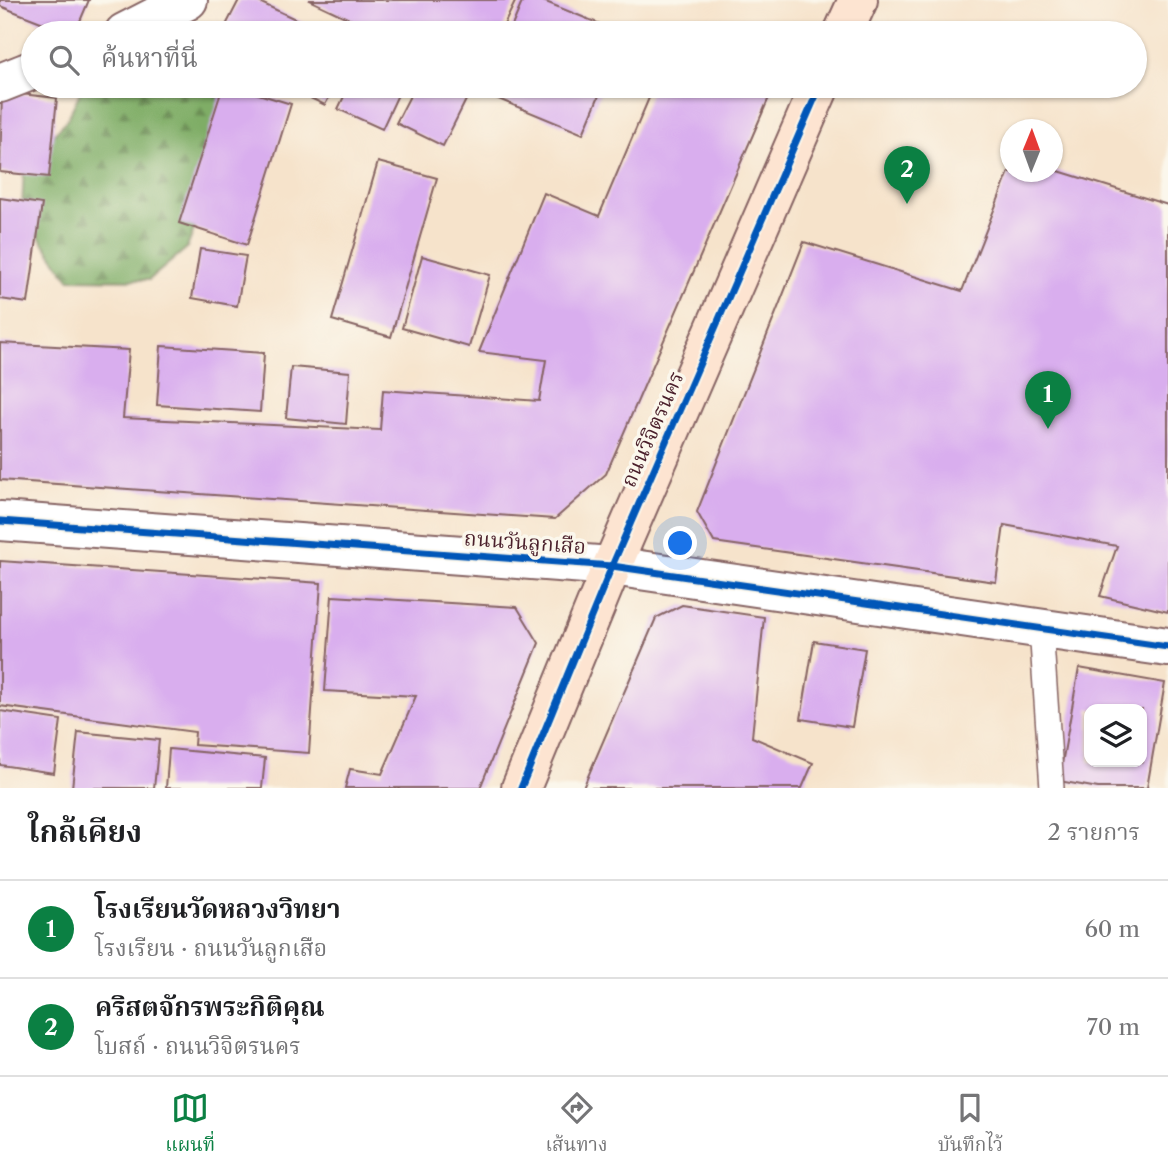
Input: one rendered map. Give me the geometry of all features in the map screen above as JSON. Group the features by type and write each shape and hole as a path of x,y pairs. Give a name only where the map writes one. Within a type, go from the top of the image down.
{"street":[{"path":"147,21 188,0"},
{"path":"848,21 858,0"},
{"path":"0,83 21,75"},
{"name":"ถนนวิจิตรนคร","path":"521,788 612,566 815,98"},
{"name":"ถนนวันลูกเสือ","path":"0,522 612,566 1168,647"}],"lane":[{"path":"1041,628 1052,788"}],"green space":[{"path":"77,98 237,98 236,119 187,248 149,280 69,279 22,213 24,165 67,120"}],"building":[{"path":"0,0 89,0 80,21 38,21 0,6"},
{"path":"239,0 255,0 300,21 228,21"},
{"path":"309,0 516,0 506,21 354,21"},
{"path":"523,0 541,0 593,21 514,21"},
{"path":"2,92 21,94 21,98 57,98 49,177 0,172"},
{"path":"219,98 271,98 291,104 247,245 179,223"},
{"path":"310,98 329,98 325,105"},
{"path":"343,98 396,98 382,129 338,109"},
{"path":"409,98 467,98 443,146 396,123"},
{"path":"496,98 598,98 583,134"},
{"path":"649,98 769,98 606,474 555,519 0,480 0,343 129,350 123,418 380,430 383,390 539,401 546,360 479,352 544,193 599,216"},
{"path":"378,162 437,178 391,337 332,320"},
{"path":"1063,172 1168,205 1168,612 1100,596 1117,546 1004,525 996,582 714,542 697,512 804,242 962,291 1005,182 1063,182"},
{"path":"0,198 42,204 28,303 0,299"},
{"path":"200,249 246,256 237,306 192,298"},
{"path":"422,256 490,275 469,347 402,328"},
{"path":"161,346 264,353 260,412 157,405"},
{"path":"291,367 350,372 346,424 286,418"},
{"path":"0,561 321,583 309,753 194,745 195,732 0,706"},
{"path":"332,596 517,607 539,643 480,788 345,788 350,769 382,774 416,696 325,691"},
{"path":"682,605 764,617 752,737 813,763 802,788 583,788 656,618"},
{"path":"814,641 865,649 852,727 801,719"},
{"path":"1079,668 1165,683 1147,788 1098,788 1059,781"},
{"path":"0,711 61,720 54,773 0,765"},
{"path":"78,732 159,740 154,788 72,788"},
{"path":"169,749 265,758 262,788 166,788"}],"cycle path":[{"path":"521,788 612,566 815,98"},
{"path":"0,521 612,566 1168,647"}],"place":[{"name":"คริสตจักรพระกิติคุณ","path":"907,204"},
{"name":"โรงเรียนวัดหลวงวิทยา","path":"1048,429"}]}
